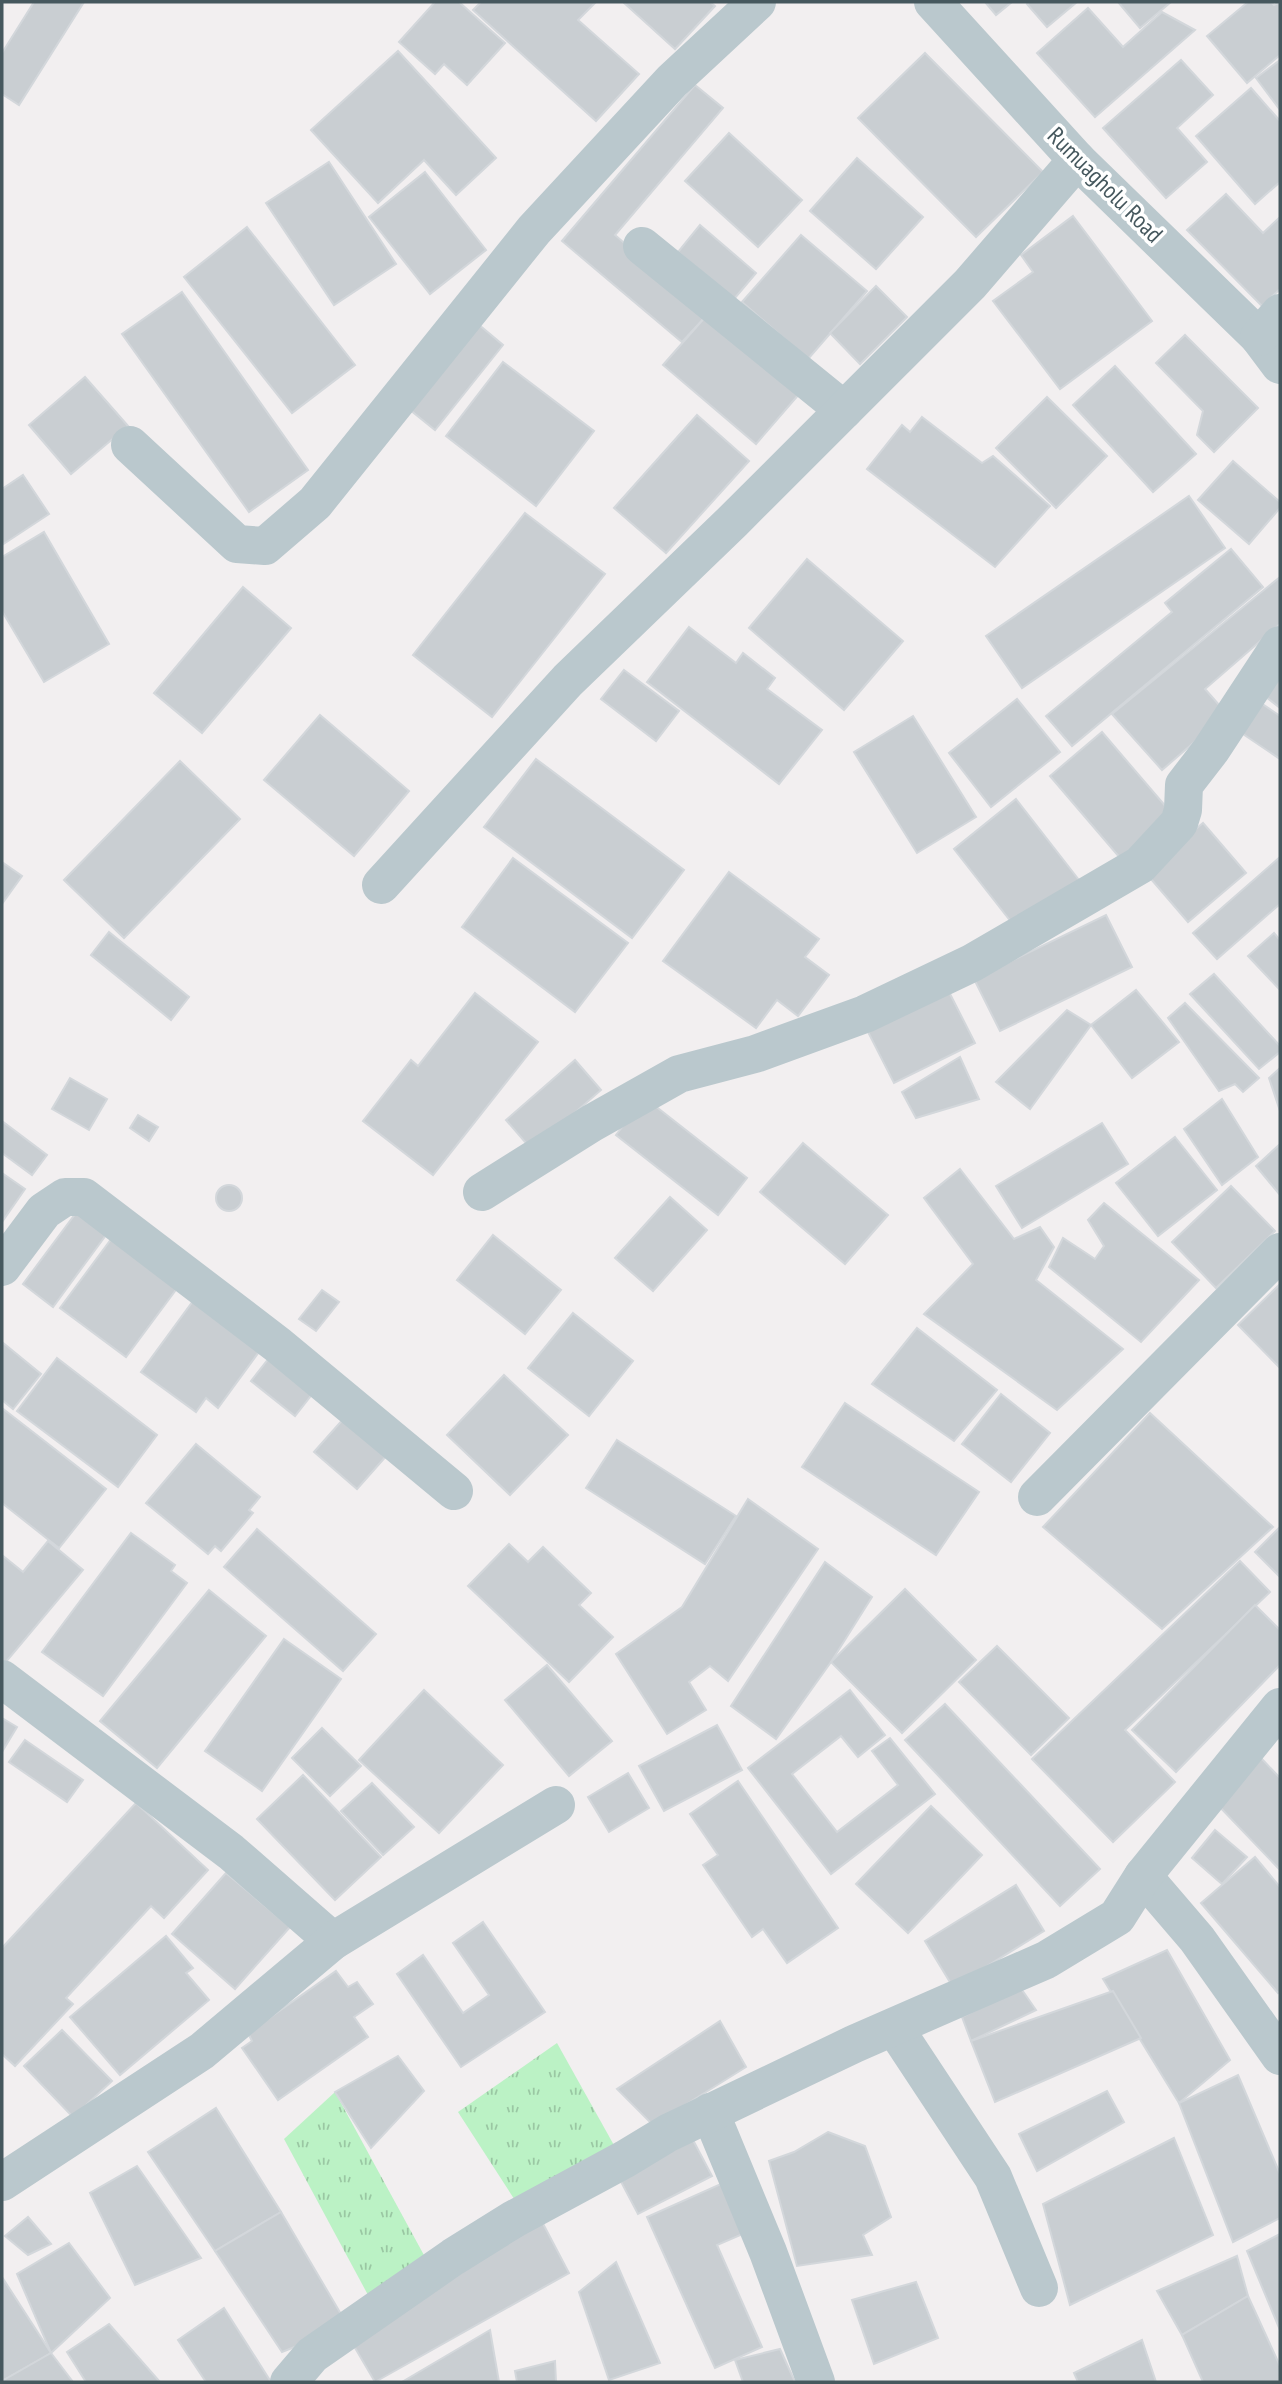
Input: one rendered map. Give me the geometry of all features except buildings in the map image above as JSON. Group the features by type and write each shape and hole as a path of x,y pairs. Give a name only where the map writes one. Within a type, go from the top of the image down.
{"street":[{"path":"130,445 237,544 265,546 314,503 534,229 672,81 757,2"},
{"name":"Rumuagholu Road","path":"933,2 1077,160 1273,338"},
{"path":"382,885 568,680 970,285 1077,160"},
{"path":"642,246 844,410"},
{"path":"482,1192 592,1123 679,1074 755,1054 865,1014 972,963 1140,865 1179,823 1183,810 1184,785 1211,750 1280,645"},
{"path":"2,1267 44,1212 65,1197 84,1198 278,1345 454,1491"},
{"path":"1037,1497 1280,1252"},
{"path":"2,1679 231,1852 333,1941"},
{"path":"309,2373 453,2257 514,2219 710,2112 1046,1959 1116,1917 1143,1876 1280,1707"},
{"path":"2,2182 202,2051 333,1941 556,1805"},
{"path":"1143,1876 1196,1939 1280,2056"},
{"path":"894,2027 993,2176 1039,2288"},
{"path":"710,2112 768,2252 816,2382"}],"green space":[{"path":"557,2043 620,2156 518,2205 458,2112"},
{"path":"335,2092 431,2268 368,2295 284,2139"}]}
